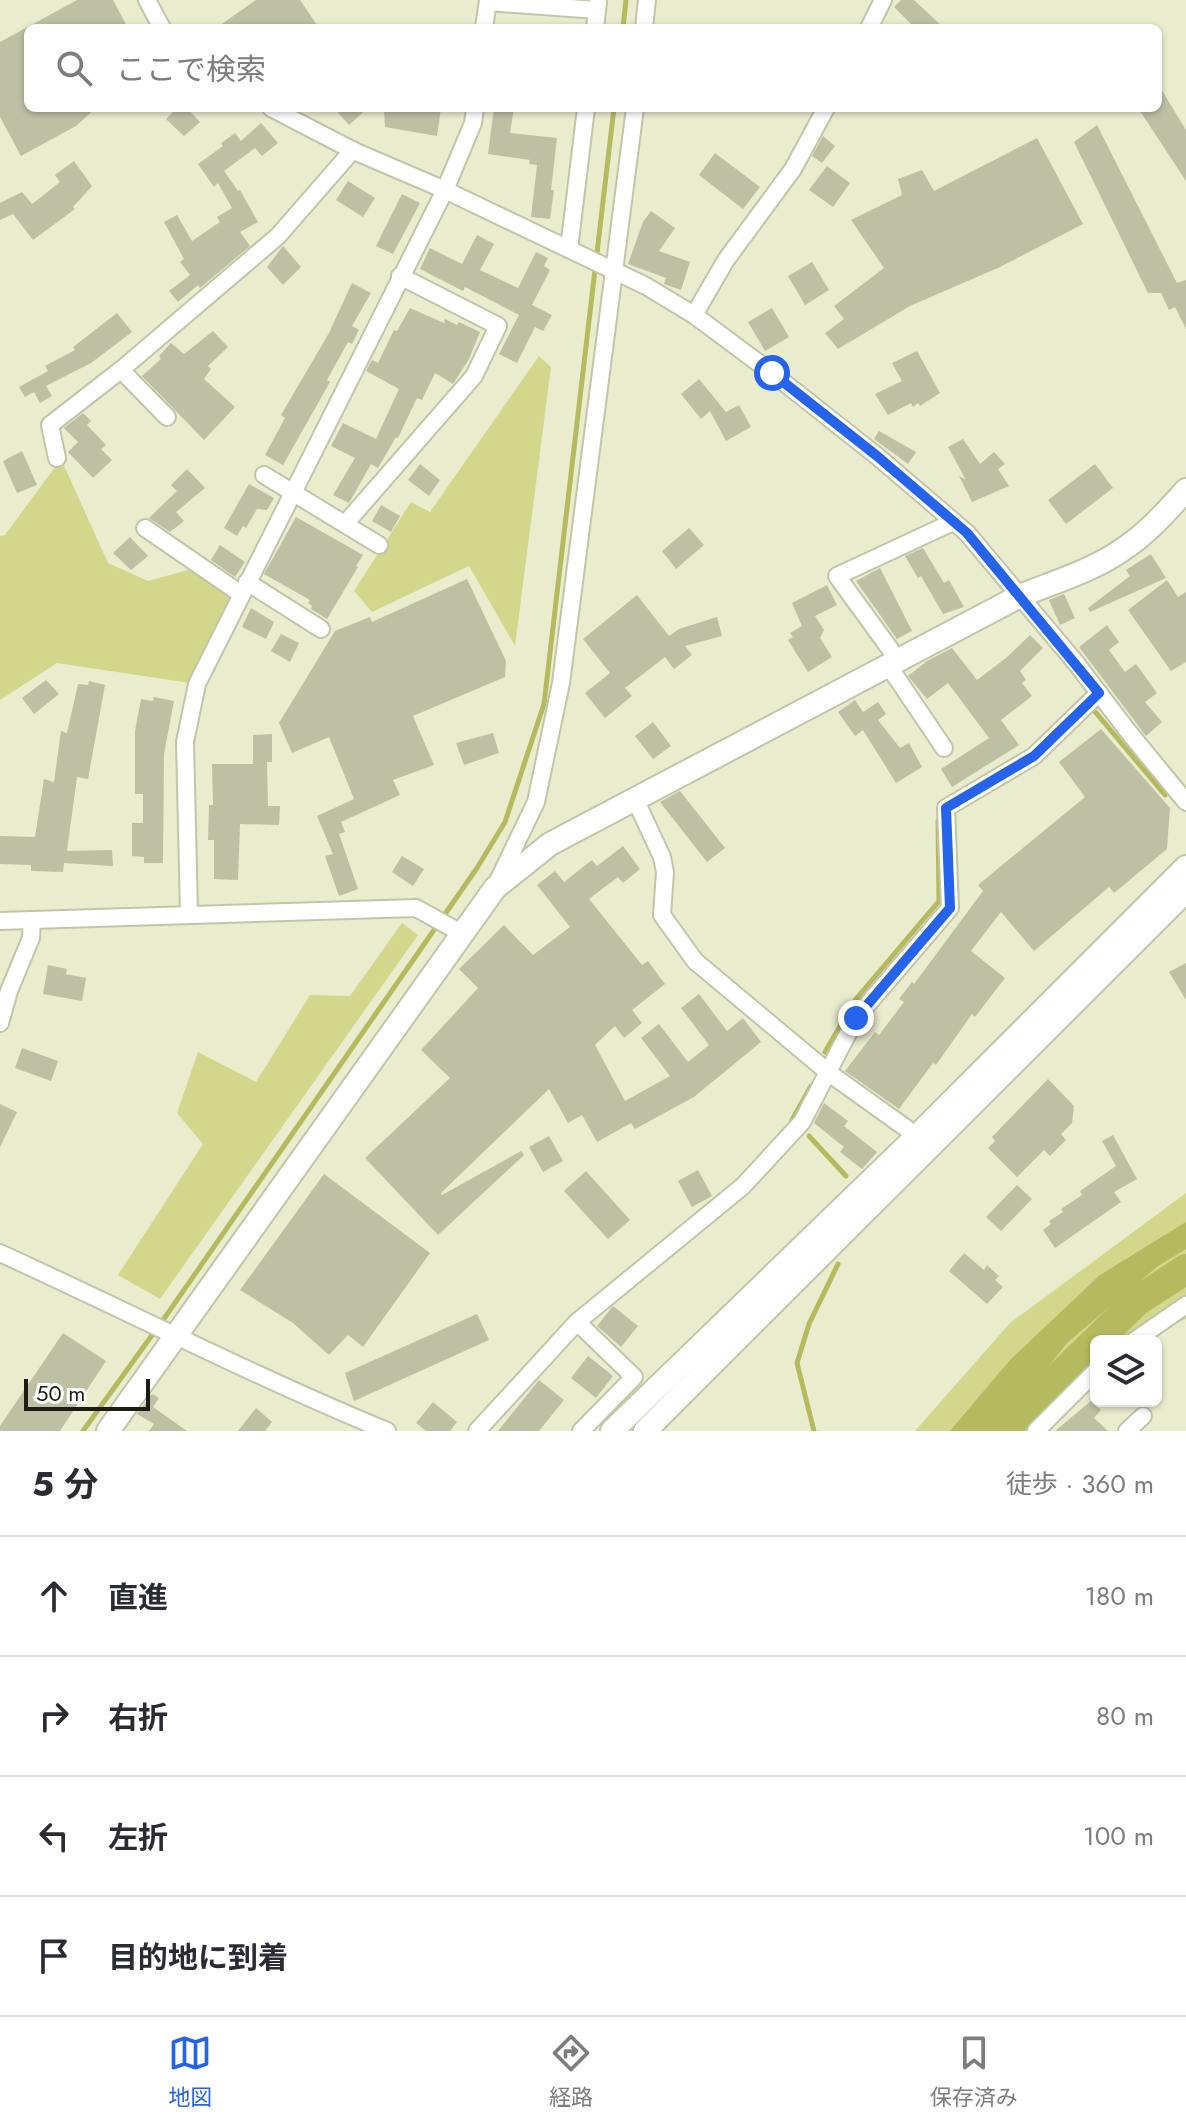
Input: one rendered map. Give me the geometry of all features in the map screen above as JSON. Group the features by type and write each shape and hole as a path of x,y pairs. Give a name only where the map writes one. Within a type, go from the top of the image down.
{"street":[{"path":"147,0 160,24"},
{"path":"644,24 647,0"},
{"path":"871,24 883,0"},
{"path":"485,24 488,1 598,5"},
{"path":"279,112 353,150 445,190 646,286 694,315 877,456 967,533 1186,802"},
{"path":"189,913 185,742 197,684 445,190 473,123 474,112"},
{"path":"574,252 586,112"},
{"path":"495,888 536,802 561,683 634,112"},
{"path":"694,315 726,260 793,169 824,112"},
{"path":"57,458 50,425 121,370 278,236 353,150"},
{"path":"345,524 474,376 498,326 400,276"},
{"path":"121,370 167,417"},
{"path":"264,475 379,545"},
{"path":"108,1431 171,1331 456,930 495,888 550,844 1020,596 1079,573 1122,551 1155,523 1186,490"},
{"path":"944,748 837,576 953,522"},
{"path":"145,528 244,588 321,629"},
{"path":"477,1431 577,1322 743,1186 802,1122 856,1018 950,908 946,808 1034,756 1099,693"},
{"path":"635,799 662,857 665,872 662,915 695,961 829,1073 917,1136"},
{"path":"612,1431 917,1136 1186,867"},
{"path":"645,1431 1186,891"},
{"path":"0,921 416,908 456,930"},
{"path":"0,1023 9,991 31,938 32,920"},
{"path":"0,1253 171,1331 304,1397 387,1431"},
{"path":"1143,1335 1186,1305"},
{"path":"577,1322 654,1392"},
{"path":"581,1431 634,1377"},
{"path":"1036,1431 1090,1377"},
{"path":"1127,1431 1143,1416"}],"shaded area":[{"path":"539,356 551,367 515,646 469,566 372,612 354,591 411,502 430,512"},
{"path":"61,459 108,563 148,581 195,568 235,590 197,684 57,663 0,700 0,536 5,535"},
{"path":"402,923 418,935 160,1299 118,1275 203,1144 177,1113 198,1052 256,1082 310,995 350,996"},
{"path":"1186,1193 1186,1319 1155,1335 1090,1335 1090,1389 1039,1431 915,1431 1010,1323"},
{"path":"1186,1222 1186,1249 1158,1266 1067,1343 997,1431 950,1431 1010,1360 1100,1275"}],"building":[{"path":"77,0 113,0 126,24 33,24"},
{"path":"256,0 300,0 316,24 222,24"},
{"path":"901,0 914,0 940,24 911,24 894,7"},
{"path":"24,29 24,112 92,112 76,126 21,156 0,117 0,42"},
{"path":"1162,91 1186,130 1186,181 1141,112 1162,112"},
{"path":"173,112 191,112 200,122 184,136 166,119"},
{"path":"338,112 364,112 349,125"},
{"path":"384,112 440,112 437,136 385,127"},
{"path":"493,112 513,112 510,133 557,138 550,219 531,217 537,165 529,164 530,160 488,154"},
{"path":"261,123 278,143 262,156 255,148 224,171 240,190 258,222 240,232 250,246 200,288 198,285 178,302 169,291 190,275 180,262 184,259 164,222 177,215 192,241 220,222 217,217 232,208 218,183 214,187 198,164 235,133 241,141"},
{"path":"1097,125 1177,283 1186,280 1186,329 1175,307 1169,310 1161,293 1148,293 1074,142"},
{"path":"823,136 835,146 822,163 812,156"},
{"path":"1037,138 1083,224 1000,267 910,306 838,349 825,333 844,319 834,306 884,268 851,220 902,195 898,179 922,170 934,191"},
{"path":"715,153 760,187 743,209 699,175"},
{"path":"74,161 92,186 73,207 75,209 33,240 13,214 0,220 0,203 22,192 32,204 60,182 55,175"},
{"path":"827,166 850,183 833,207 809,190"},
{"path":"348,181 375,198 363,217 336,200"},
{"path":"402,194 420,203 393,254 376,246"},
{"path":"651,211 675,228 659,251 690,262 681,290 664,284 666,278 628,264 643,222"},
{"path":"477,235 494,244 480,270 518,288 536,252 548,258 544,266 550,270 532,305 552,315 543,331 535,327 517,363 499,354 519,315 465,287 463,291 420,269 430,248 462,264"},
{"path":"283,246 301,267 283,285 267,267"},
{"path":"812,262 829,290 805,305 788,276"},
{"path":"352,283 371,293 352,326 359,330 352,344 348,342 327,380 330,382 283,465 265,455 285,418 281,415 329,333"},
{"path":"410,308 444,323 445,319 457,325 459,322 480,332 469,359 453,384 435,373 422,400 417,398 398,438 378,468 371,464 349,503 333,495 355,458 331,446 343,423 376,439 399,389 366,371 372,360 378,363 394,330 397,331"},
{"path":"772,308 789,337 765,351 748,322"},
{"path":"117,313 132,332 91,363 46,386 52,396 40,403 34,392 25,397 19,387 48,371 45,366 75,350 73,347"},
{"path":"213,331 228,347 208,366 211,369 204,379 235,407 204,440 142,376 161,359 159,356 171,343 184,354"},
{"path":"917,351 940,393 920,406 918,403 913,407 911,403 888,415 875,394 902,381 892,363"},
{"path":"699,379 726,412 739,405 751,427 726,441 710,411 701,419 681,394"},
{"path":"83,413 91,421 87,425 106,445 101,449 112,460 93,478 68,452 78,442 64,428"},
{"path":"879,431 916,452 908,464 874,439"},
{"path":"963,439 980,464 994,452 1005,464 998,469 1009,486 972,502 959,476 966,480 948,447"},
{"path":"22,451 37,485 17,493 3,461"},
{"path":"420,464 440,480 429,496 408,480"},
{"path":"1095,464 1113,488 1066,524 1048,500"},
{"path":"187,469 205,488 176,512 184,521 170,532 149,518 177,491 171,485"},
{"path":"249,484 274,498 267,510 257,509 246,528 243,526 237,536 224,528"},
{"path":"381,505 400,516 391,532 372,521"},
{"path":"296,517 363,555 327,619 311,609 310,600 264,574"},
{"path":"689,528 704,545 676,569 662,551"},
{"path":"130,537 148,556 131,570 113,553"},
{"path":"220,545 245,562 235,577 211,560"},
{"path":"923,548 944,583 949,580 964,607 943,614 921,576 918,578 905,556"},
{"path":"1151,554 1166,578 1090,612 1088,608 1130,576 1126,570"},
{"path":"880,568 912,631 897,639 856,581"},
{"path":"467,579 506,661 505,677 413,716 434,765 393,780 400,795 341,822 345,832 339,834 358,889 339,896 325,856 333,854 317,816 354,799 329,737 292,753 279,723 335,631 370,617 372,622"},
{"path":"1167,580 1178,597 1186,592 1186,662 1171,671 1128,610"},
{"path":"827,585 837,605 815,616 824,630 820,638 832,657 808,672 788,640 793,637 790,633 802,626 792,603"},
{"path":"1064,594 1075,618 1060,625 1049,600"},
{"path":"637,595 669,636 679,629 717,617 722,636 685,646 692,655 674,669 665,657 625,688 632,696 605,718 585,693 610,673 583,639"},
{"path":"251,608 274,622 266,639 242,627"},
{"path":"1107,625 1119,642 1109,650 1125,672 1136,664 1157,693 1145,702 1162,722 1146,736 1079,647"},
{"path":"281,634 299,643 290,662 271,651"},
{"path":"1030,635 1043,648 1020,671 1026,680 1022,683 1032,696 1001,720 1019,745 952,787 941,769 989,738 948,683 927,699 908,676 927,661 952,648 977,680"},
{"path":"46,680 59,694 34,714 22,698"},
{"path":"89,681 105,685 88,779 77,777 67,851 112,850 113,866 64,863 63,872 31,871 31,865 0,864 0,836 35,837 44,779 54,782 61,731 67,733 78,684 88,685"},
{"path":"154,697 174,701 164,754 163,863 144,863 144,857 132,856 132,823 143,823 143,794 135,794 135,731 141,699 153,701"},
{"path":"855,700 863,712 878,702 886,714 878,720 900,748 909,743 922,767 896,783 863,730 855,736 838,712"},
{"path":"653,722 671,746 653,759 635,736"},
{"path":"1101,729 1170,808 1167,849 1114,893 1109,887 1034,951 1001,912 971,951 1005,978 975,1017 972,1014 936,1065 933,1063 899,1109 845,1071 875,1032 879,1035 904,1002 899,999 912,982 914,984 983,891 978,885 1085,797 1059,762"},
{"path":"493,733 499,753 464,765 456,743"},
{"path":"272,734 272,762 267,762 268,806 280,806 279,825 240,824 238,880 214,879 214,840 208,840 209,805 213,805 212,764 253,764 253,735"},
{"path":"680,791 725,848 707,862 660,802"},
{"path":"623,846 640,869 623,883 618,877 589,899 642,965 648,961 665,984 632,1010 642,1023 624,1038 615,1026 595,1045 625,1101 670,1076 641,1038 659,1024 688,1062 709,1045 681,1008 699,994 727,1031 743,1018 761,1042 694,1097 635,1129 631,1123 597,1142 582,1115 568,1123 549,1089 441,1193 521,1151 524,1155 438,1235 365,1158 450,1078 421,1050 478,988 459,969 504,925 533,955 570,927 537,885 555,871 564,882 592,860 597,866"},
{"path":"402,856 424,869 413,886 392,872"},
{"path":"1186,963 1186,1000 1169,972"},
{"path":"48,965 67,969 66,974 86,978 82,1001 43,994"},
{"path":"22,1048 58,1061 51,1081 15,1068"},
{"path":"1048,1079 1074,1106 1072,1123 1061,1134 1066,1140 1050,1156 1044,1150 1017,1177 988,1148 995,1141 992,1137"},
{"path":"824,1103 848,1121 844,1126 877,1152 862,1169 840,1152 844,1147 814,1123"},
{"path":"0,1104 17,1112 0,1147"},
{"path":"1113,1135 1137,1179 1114,1192 1121,1202 1055,1248 1043,1230 1051,1224 1049,1221 1063,1212 1061,1209 1082,1195 1080,1191 1116,1166 1102,1141"},
{"path":"549,1136 563,1161 543,1172 529,1147"},
{"path":"698,1170 712,1196 692,1207 678,1181"},
{"path":"586,1171 630,1220 608,1239 564,1191"},
{"path":"324,1174 430,1253 363,1347 348,1335 329,1355 293,1323 240,1290"},
{"path":"1017,1185 1032,1199 1001,1231 986,1217"},
{"path":"964,1253 984,1270 987,1265 999,1276 995,1280 1003,1287 987,1304 949,1271"},
{"path":"613,1306 638,1326 621,1347 597,1326"},
{"path":"477,1314 489,1340 354,1401 345,1373"},
{"path":"63,1333 106,1361 60,1431 0,1431 0,1426"},
{"path":"588,1356 613,1376 596,1398 571,1378"},
{"path":"539,1380 564,1400 539,1431 498,1431"},
{"path":"152,1394 159,1398 153,1407 187,1431 149,1431 154,1424 137,1414"},
{"path":"433,1402 457,1422 450,1431 426,1431 416,1423"},
{"path":"1090,1402 1090,1407 1101,1410 1094,1418 1108,1431 1055,1431"},
{"path":"256,1408 272,1422 265,1431 238,1431"}],"waterway":[{"path":"623,24 626,0"},
{"path":"161,1323 477,868 505,822 544,704 614,112"},
{"path":"1089,711 1092,708 1165,795"},
{"path":"1003,783 1025,769"},
{"path":"825,1052 856,999 939,901 938,821 943,818"},
{"path":"792,1120 811,1086"},
{"path":"809,1136 846,1176"},
{"path":"814,1431 797,1363 809,1324 838,1264"},
{"path":"1003,1431 1137,1301 1186,1269"},
{"path":"83,1431 155,1331"}],"route":[{"path":"772,373 877,456 967,533 1099,693 1034,756 946,808 950,908 856,1018"}]}
